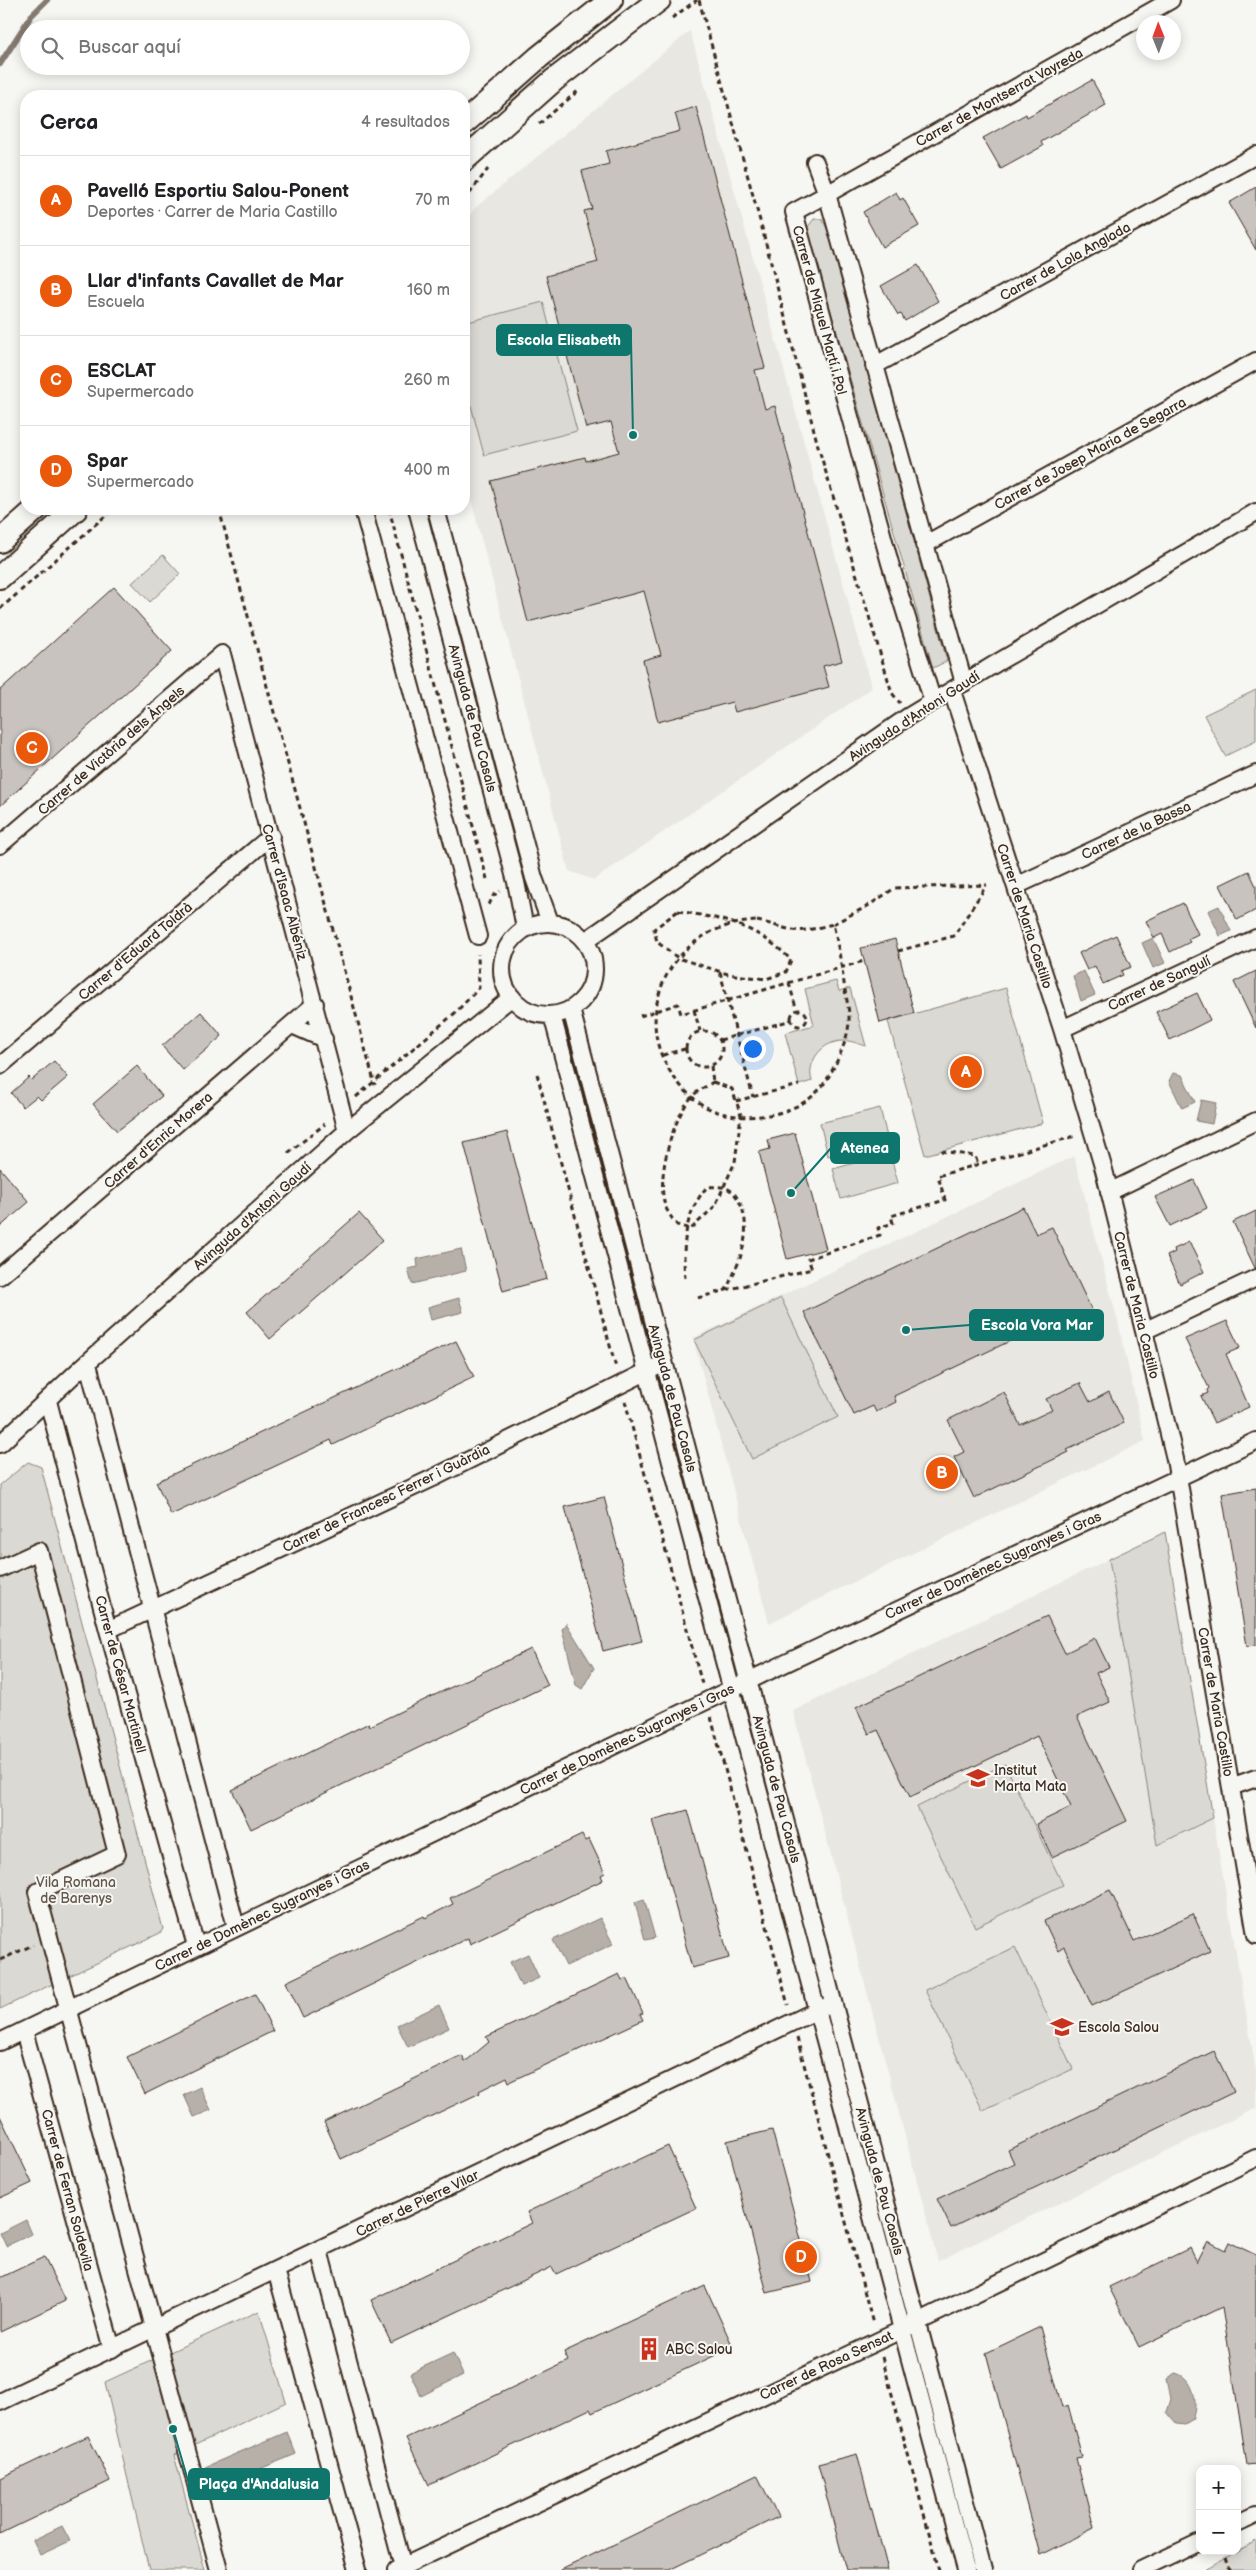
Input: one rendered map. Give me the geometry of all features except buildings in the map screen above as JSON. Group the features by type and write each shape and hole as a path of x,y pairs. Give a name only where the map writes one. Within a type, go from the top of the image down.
{"street":[{"path":"470,118 540,57 611,0"},
{"path":"470,155 554,80 659,0"},
{"name":"Carrer de Montserrat Vayreda","path":"827,194 1171,0"},
{"name":"Carrer de Lola Anglada","path":"874,366 1256,155"},
{"path":"815,162 827,194 924,545 958,687"},
{"name":"Carrer de Miquel Martí i Pol","path":"827,194 794,212 890,563 933,702"},
{"name":"Carrer de Josep Maria de Segarra","path":"924,545 1256,361"},
{"name":"Avinguda d'Antoni Gaudí","path":"586,941 909,716 1184,552 1256,512"},
{"path":"0,541 29,515"},
{"path":"0,577 69,515"},
{"path":"365,515 478,936"},
{"name":"Avinguda de Pau Casals","path":"419,515 516,882 525,928"},
{"name":"Avinguda de Pau Casals","path":"438,515 534,878 550,922"},
{"name":"Carrer d'Isaac Albéniz","path":"222,654 347,1131"},
{"name":"Carrer de Victòria dels Àngels","path":"0,845 222,654"},
{"name":"Carrer de Maria Castillo","path":"958,687 1016,886 1062,1029 1110,1192 1144,1331 1178,1477 1256,1935"},
{"name":"Carrer de la Bassa","path":"1016,886 1256,774"},
{"name":"Carrer d'Eduard Toldrà","path":"0,1066 270,836"},
{"path":"550,922 564,925 576,931 586,941 593,956 593,982 584,998 571,1009 552,1015 525,1009 512,997 504,981 502,964 512,940 525,928 550,922"},
{"name":"Carrer de Sangulí","path":"1062,1029 1256,938"},
{"name":"Avinguda d'Antoni Gaudí","path":"0,1444 79,1370 88,1364 347,1131 512,997"},
{"name":"Carrer d'Enric Morera","path":"0,1276 315,1004"},
{"name":"Avinguda de Pau Casals","path":"571,1009 663,1364 749,1681 983,2570"},
{"name":"Avinguda de Pau Casals","path":"552,1015 966,2570"},
{"path":"292,1025 324,1039"},
{"path":"1110,1192 1256,1121"},
{"path":"1144,1331 1256,1278"},
{"path":"88,1364 236,1927"},
{"name":"Carrer de Francesc Ferrer i Guàrdia","path":"108,1630 433,1478 663,1364"},
{"name":"Carrer de César Martinell","path":"48,1401 108,1630 196,1946"},
{"name":"Carrer de Domènec Sugranyes i Gras","path":"0,2042 731,1689 1256,1441"},
{"path":"0,1569 39,1551 117,1854 38,1892 156,2327 219,2570"},
{"path":"1231,1787 1256,1778"},
{"name":"Carrer de Pierre Vilar","path":"0,2402 832,2002"},
{"name":"Carrer de Ferran Soldevila","path":"24,2031 112,2348"},
{"name":"Carrer de Rosa Sensat","path":"399,2568 918,2322 1256,2158"},
{"path":"319,2250 399,2568"},
{"path":"276,2270 358,2570"},
{"path":"1241,2522 1256,2515"},
{"path":"1141,2570 1196,2544"}],"path":[{"path":"666,23 698,0 762,228 821,456 892,693 909,716"},
{"path":"533,130 583,87"},
{"path":"470,193 490,167"},
{"path":"0,609 106,515"},
{"path":"221,515 380,1105"},
{"path":"391,515 487,879"},
{"path":"288,1153 343,1110 373,1080 455,1013 479,988 478,936 492,896 516,882"},
{"path":"833,924 843,967 850,1018 840,1057 824,1087 797,1107 768,1116 740,1117 714,1111 691,1097 668,1067 657,1041 656,1011 657,998 666,976 678,958 697,939 733,922 757,921 791,929 808,930 833,924 866,907 895,888 987,885 954,936 898,951"},
{"path":"678,911 722,918 733,922 751,929 777,946 791,960 786,972 766,979 720,972 678,958 658,942 654,929 678,911"},
{"path":"640,1016 678,1004 681,1014 864,961"},
{"path":"720,972 752,1097"},
{"path":"789,982 797,1011"},
{"path":"694,1010 700,1031"},
{"path":"797,1011 805,1012 807,1017 802,1027 794,1024 792,1020 793,1014 797,1011"},
{"path":"720,1040 792,1020"},
{"path":"663,1055 685,1049 691,1037 700,1031 712,1033 720,1040 721,1056 711,1066 699,1067 692,1063 685,1049"},
{"path":"711,1066 713,1082"},
{"path":"537,1074 939,2570"},
{"path":"713,1082 732,1089 736,1101 740,1117 734,1162 715,1206 692,1229 676,1225 666,1207 664,1181 669,1142 677,1119 691,1097 713,1082"},
{"path":"736,1101 798,1085"},
{"path":"694,1299 812,1269 808,1259 880,1235 878,1228 893,1223 891,1216 945,1200 938,1176 1092,1130"},
{"path":"941,1151 975,1156 978,1164"},
{"path":"684,1278 683,1255 687,1228 696,1200 707,1187 724,1186 734,1192 745,1212 746,1236 738,1266 726,1290"},
{"path":"0,1960 50,1937"},
{"path":"1226,2558 1229,2570"}],"shaded area":[{"path":"690,31 872,688 594,880 569,871 470,496 470,215 475,208"},
{"path":"1219,906 1231,931 1220,936 1208,911"},
{"path":"1153,938 1165,963 1153,968 1142,943"},
{"path":"1084,971 1095,995 1081,1001 1073,976"},
{"path":"1173,1073 1182,1075 1195,1102 1182,1108 1169,1081"},
{"path":"1201,1100 1216,1103 1212,1124 1196,1121"},
{"path":"1074,1156 1118,1322 1145,1441 769,1623 693,1338"},
{"path":"461,1249 466,1271 412,1284 408,1269 418,1267 417,1259"},
{"path":"459,1298 463,1312 431,1320 428,1307"},
{"path":"1109,1559 1157,1845 1213,1818 1256,2071 1256,2108 938,2261 793,1711"},
{"path":"566,1623 594,1668 582,1689 576,1685 562,1629"},
{"path":"644,1899 655,1938 645,1940 635,1902"},
{"path":"600,1918 613,1944 566,1966 553,1940"},
{"path":"528,1954 539,1978 521,1986 510,1962"},
{"path":"439,2005 449,2028 408,2047 397,2025"},
{"path":"200,2087 211,2110 194,2117 184,2095"},
{"path":"26,2220 32,2234 6,2246 0,2233"},
{"path":"453,2353 463,2375 421,2396 410,2373"},
{"path":"1175,2373 1187,2380 1191,2385 1195,2399 1192,2419 1184,2424 1176,2423 1167,2412 1171,2399 1167,2379"},
{"path":"287,2432 296,2454 214,2488 205,2467"},
{"path":"62,2526 70,2541 40,2555 33,2540"}],"green space":[{"path":"814,219 822,219 829,232 947,661 933,668 807,228"},
{"path":"543,302 577,431 484,455 470,402 470,321"},
{"path":"163,555 180,574 150,602 132,583"},
{"path":"1256,690 1256,741 1225,756 1204,715"},
{"path":"836,981 839,991 850,988 866,1046 846,1041 828,1045 817,1054 814,1060 811,1067 812,1081 799,1085 785,1033 814,1025 805,989"},
{"path":"1006,988 1043,1123 925,1155 888,1021"},
{"path":"880,1108 888,1141 828,1156 820,1123"},
{"path":"890,1153 898,1183 841,1199 833,1169"},
{"path":"781,1298 838,1417 752,1459 694,1340"},
{"name":"Vila Romana de Barenys","path":"28,1462 41,1467 163,1929 160,1933 0,2009 0,1485"},
{"path":"1165,1532 1213,1818 1157,1845 1109,1559"},
{"path":"1005,1764 1063,1885 975,1927 917,1807"},
{"path":"1015,1947 1073,2069 983,2111 925,1990"},
{"path":"259,2311 286,2402 174,2455 205,2570 149,2570 105,2382"},
{"path":"1256,2541 1256,2570 1204,2570 1231,2555 1241,2555 1241,2549"}],"waterway":[{"path":"28,20 47,0"},
{"path":"0,64 20,33"}],"place":[{"name":"Escola Elisabeth","path":"633,435"},
{"name":"ESCLAT","path":"32,748"},
{"name":"Pavelló Esportiu Salou-Ponent","path":"966,1072"},
{"name":"Atenea","path":"791,1193"},
{"name":"Escola Vora Mar","path":"906,1330"},
{"name":"Llar d'infants Cavallet de Mar","path":"942,1473"},
{"name":"Institut Marta Mata","path":"978,1778"},
{"name":"Escola Salou","path":"1062,2027"},
{"name":"Spar","path":"801,2257"},
{"name":"ABC Salou","path":"649,2349"},
{"name":"Plaça d'Andalusia","path":"173,2429"}]}
